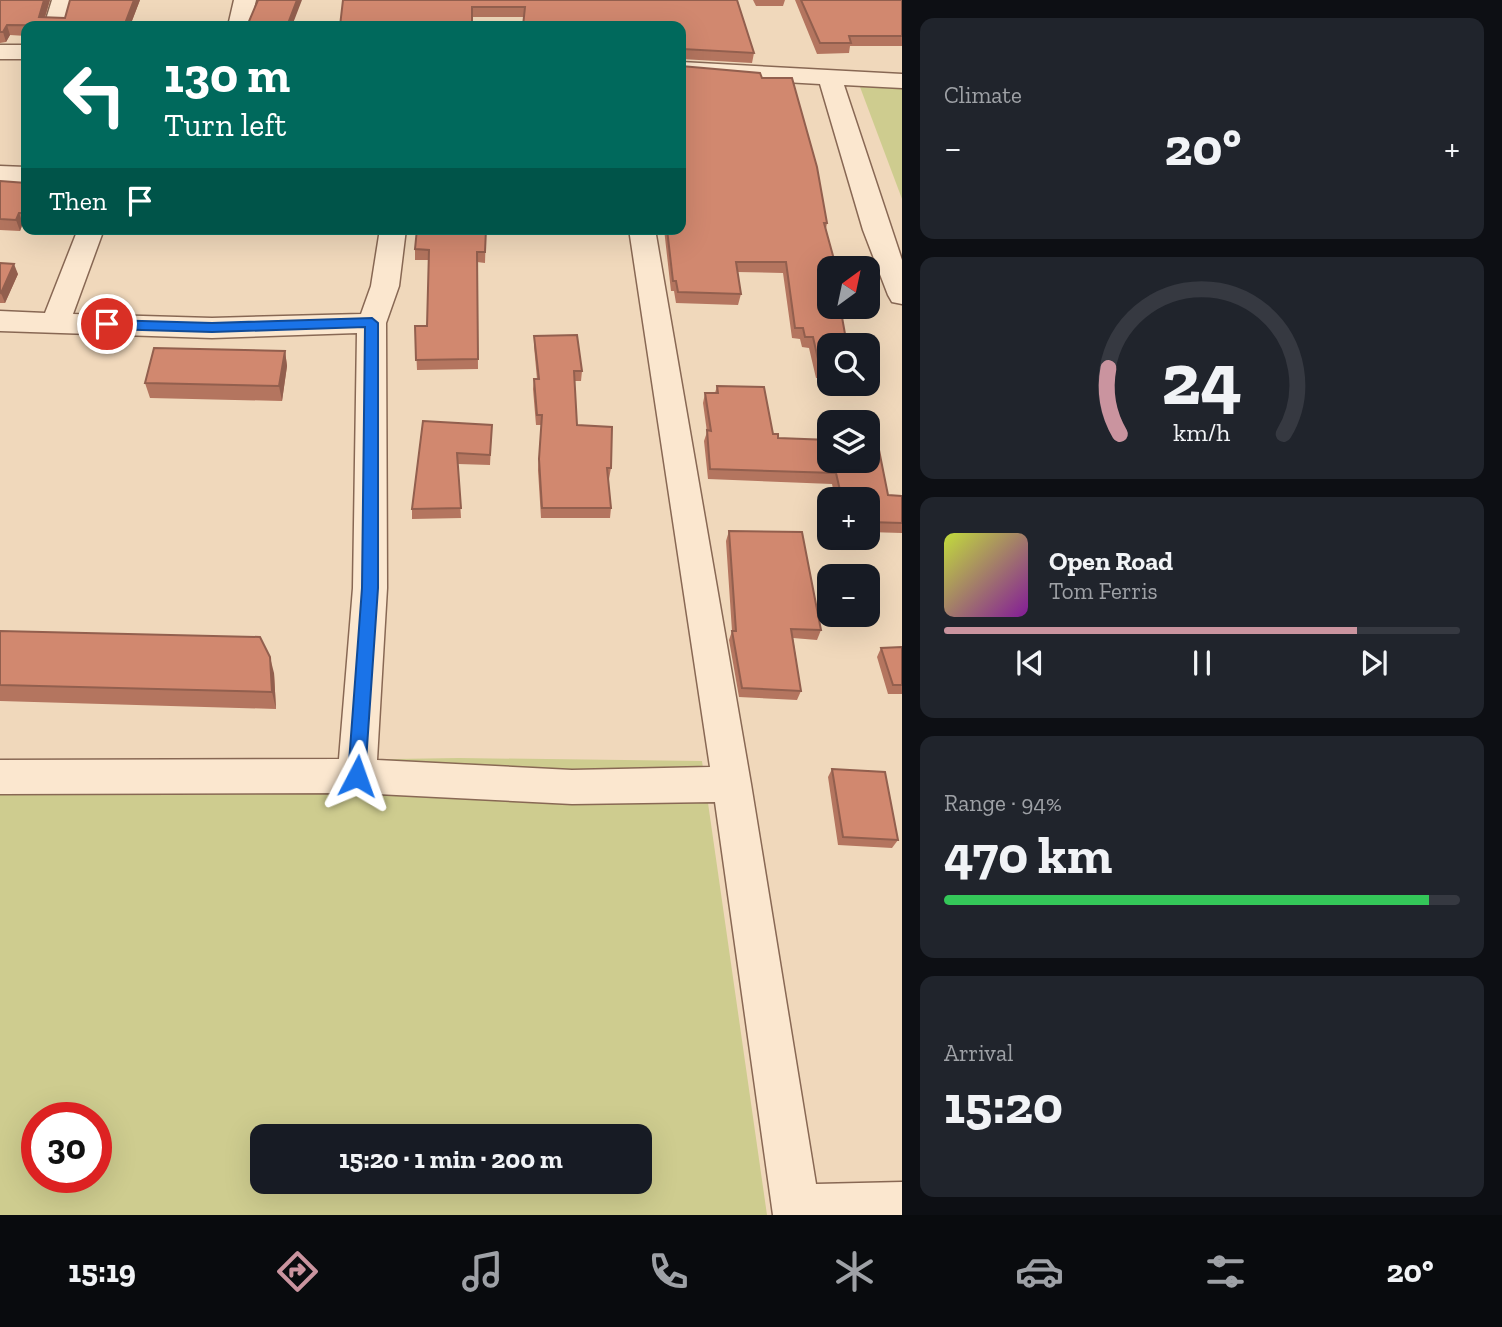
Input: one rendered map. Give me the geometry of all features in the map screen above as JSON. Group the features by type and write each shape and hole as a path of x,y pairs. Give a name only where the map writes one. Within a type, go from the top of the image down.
{"street":[{"path":"56,21 63,0"},
{"path":"240,21 246,0"},
{"path":"0,52 21,52"},
{"path":"686,69 902,81"},
{"path":"830,78 876,230 902,295"},
{"path":"0,174 21,175"},
{"path":"55,323 89,235"},
{"path":"357,776 370,588 372,323 385,286 392,235"},
{"path":"643,235 733,784 796,1211 902,1206"},
{"path":"0,321 212,328 372,323"},
{"path":"0,777 357,776 572,787 733,784"}],"shaded area":[{"path":"860,87 902,88 902,199"},
{"path":"459,758 702,761 767,1215 0,1215 0,765"}],"building":[{"path":"0,0 44,0 39,17 65,18 70,0 134,0 126,21 21,21 21,25 7,25 3,32 0,32"},
{"path":"258,0 297,0 289,21 249,21"},
{"path":"343,0 737,0 754,53 686,49 686,21 524,21 525,7 472,7 472,21 341,21"},
{"path":"801,0 902,0 902,36 849,36 851,43 820,43"},
{"path":"686,66 760,73 762,78 792,78 817,167 827,223 824,223 833,256 817,256 817,319 842,319 845,333 817,333 817,355 813,337 805,337 803,328 795,328 786,262 736,262 741,294 678,292 676,281 673,281 668,235 686,235"},
{"path":"0,181 21,183 21,213 16,220 0,219"},
{"path":"416,235 486,235 485,252 477,252 478,359 416,360 415,326 427,326 429,250 415,249"},
{"path":"0,263 14,264 1,293 0,292"},
{"path":"577,335 582,371 574,371 577,425 612,427 611,468 607,468 611,508 542,508 539,459 542,415 537,415 534,379 539,379 534,336"},
{"path":"154,348 285,351 279,386 145,383"},
{"path":"717,386 764,387 773,434 778,434 778,438 817,440 817,472 710,469 707,430 711,431 705,393 718,393"},
{"path":"423,421 492,425 490,455 457,453 461,508 412,509"},
{"path":"880,455 888,495 902,496 902,523 880,522 880,487 839,487 836,473 880,473"},
{"path":"729,531 802,532 817,609 817,627 821,630 791,629 801,691 742,688 732,631 736,631"},
{"path":"0,631 260,637 270,657 272,692 0,685"},
{"path":"902,647 902,685 893,685 881,648"},
{"path":"832,769 885,772 898,840 843,837"}],"route":[{"path":"107,324 212,328 372,323 370,588 357,776"}]}
